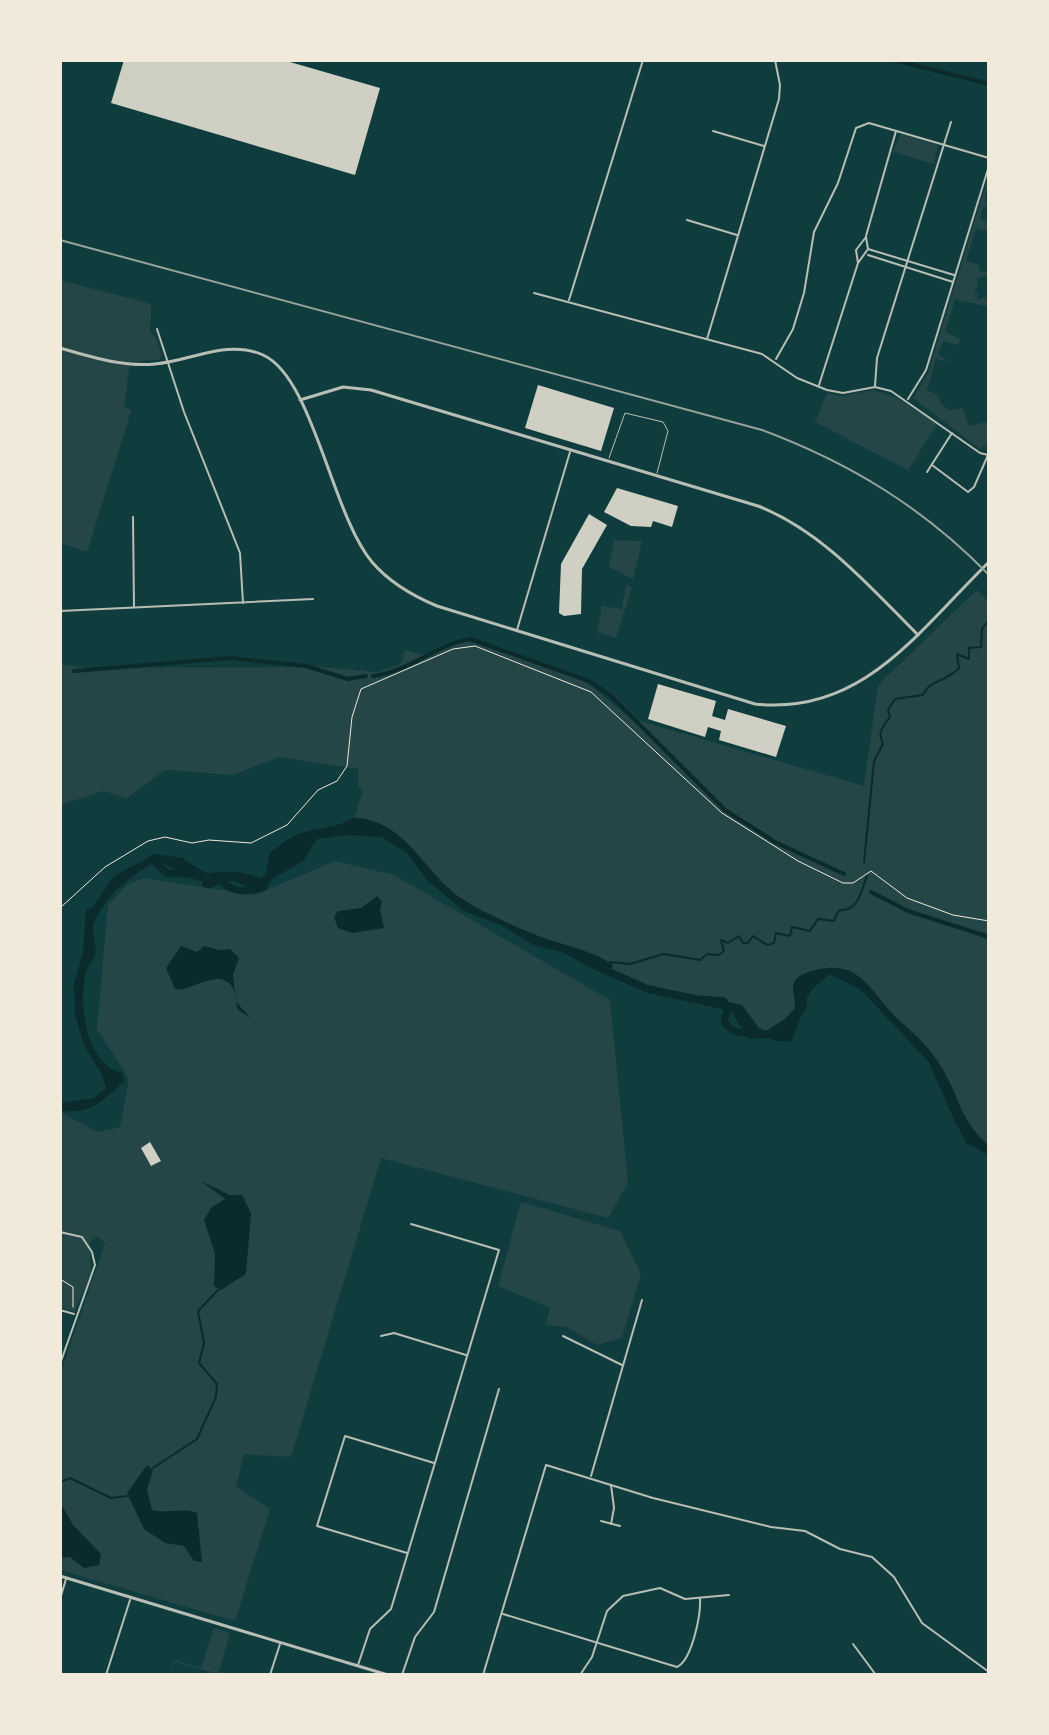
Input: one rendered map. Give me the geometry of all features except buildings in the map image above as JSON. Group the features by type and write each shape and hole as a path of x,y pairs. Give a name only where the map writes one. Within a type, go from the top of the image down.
{"street":[{"path":"569,301 643,60"},
{"path":"707,339 780,94 775,60"},
{"path":"875,387 877,358 951,122"},
{"path":"774,361 793,329 804,293 814,232 838,183 853,132 864,123 988,157"},
{"path":"858,263 856,250 866,237 896,130"},
{"path":"713,131 765,146"},
{"path":"908,400 926,370 989,166"},
{"path":"687,220 738,236"},
{"path":"818,387 858,263 868,249 866,237"},
{"path":"868,249 955,276"},
{"path":"866,254 953,282"},
{"path":"534,293 707,339 774,361 792,375 818,387 843,393 875,387 908,400 980,453 989,455 974,487 968,492 932,465"},
{"path":"157,329 240,553 243,603"},
{"path":"60,348 114,363 167,362 220,350 256,352 279,365 300,400 348,524 374,565 393,582 425,601 755,704 779,706 813,703 855,686 918,635 989,562"},
{"path":"300,400 343,387 371,390 758,506 789,520 824,546 918,635"},
{"path":"927,472 953,432"},
{"path":"516,631 570,450"},
{"path":"133,517 134,608"},
{"path":"60,611 313,599"},
{"path":"358,1666 370,1629 391,1609 499,1250 411,1224"},
{"path":"60,1232 75,1233 89,1246 94,1258 94,1273 73,1314 60,1364"},
{"path":"591,1477 642,1300"},
{"path":"60,1310 73,1314"},
{"path":"381,1336 394,1333 467,1356"},
{"path":"563,1336 623,1365"},
{"path":"402,1675 415,1637 434,1612 499,1389"},
{"path":"408,1553 317,1526 345,1436 435,1463"},
{"path":"483,1675 546,1465 771,1527 805,1531 840,1549 875,1559 894,1577 922,1623 989,1672"},
{"path":"611,1484 614,1508 611,1524"},
{"path":"601,1521 620,1526"},
{"path":"60,1576 388,1675"},
{"path":"60,1599 67,1578"},
{"path":"580,1675 607,1611 623,1596 660,1588 681,1598 729,1595"},
{"path":"113,1675 106,1674 131,1598"},
{"path":"501,1613 680,1666 700,1611 700,1598"},
{"path":"270,1675 280,1643"},
{"path":"853,1644 876,1675"}],"lane":[{"path":"608,461 623,415 627,412 642,416 668,427 656,476"}],"path":[{"path":"60,908 113,861 148,841 165,837 192,843 209,840 251,843 287,825 318,790 337,781 347,766 352,717 361,689 453,649 475,646 591,692 722,813 798,861 843,883 853,883 871,871 907,898 953,915 989,921"},
{"path":"60,1279 74,1291 73,1314"}],"shaded area":[{"path":"901,134 938,145 934,164 893,152"},
{"path":"989,175 985,202 989,208 984,206 980,219 989,223 989,232 976,228 966,261 979,265 980,272 989,271 989,276 977,278 978,285 974,292 978,294 977,300 986,297 989,307 955,299 945,332 960,339 958,345 943,341 938,355 950,362 936,359 927,390 938,395 941,404 949,410 963,408 969,426 989,421 989,443 980,449 913,398 927,376"},
{"path":"60,280 151,304 150,332 156,338 162,356 158,360 130,362 124,406 131,411 87,552 60,543"},
{"path":"874,390 897,398 937,424 908,470 815,422 827,393 841,396"},
{"path":"614,540 642,541 633,579 609,567"},
{"path":"626,585 632,587 616,638 597,632 602,606 622,609"},
{"path":"977,590 989,601 989,1149 964,1126 938,1064 852,974 819,970 796,1013 771,1033 758,1031 724,1001 651,988 476,909 444,890 388,831 354,820 363,790 358,787 358,769 279,757 233,775 165,770 127,798 103,791 60,805 60,664 87,668 321,667 377,672 401,664 405,650 423,655 465,640 580,677 630,718 864,786 878,685"},
{"path":"353,818 370,820 399,836 445,885 485,912 544,938 594,955 613,965 612,969 648,985 742,1005 759,1028 766,1031 785,1019 795,1008 793,985 798,977 829,968 855,974 933,1055 966,1118 989,1146 989,1156 973,1145 956,1124 928,1061 860,989 830,974 812,989 806,1000 807,1008 783,1038 748,1039 731,1011 648,993 586,966 565,953 534,945 501,925 464,911 427,880 407,853 382,837 345,835 317,839 303,861 272,879 266,890 259,893 235,881 223,882 208,889 202,886 202,881 156,861 121,886 95,920 95,955 86,972 83,999 92,1046 110,1068 123,1073 124,1081 96,1105 80,1111 60,1110 60,1103 94,1098 106,1088 84,1045 75,1015 74,984 83,953 86,910 93,907 114,876 155,854 182,858 206,873 240,872 261,878 286,841"},
{"path":"335,861 394,875 610,1000 628,1183 608,1218 381,1158 291,1457 244,1454 236,1486 270,1509 235,1621 60,1570 60,1375 105,1243 98,1236 90,1242 91,1274 74,1312 60,1307 60,1112 98,1132 120,1127 129,1079 97,1029 108,905 127,885 144,878 255,895"},
{"path":"377,896 382,901 380,910 384,928 353,933 338,928 334,917 338,911 361,908"},
{"path":"181,946 197,952 204,946 230,949 239,958 233,975 236,1001 234,990 225,980 210,980 175,989 166,968"},
{"path":"236,1002 251,1018 238,1010"},
{"path":"201,1181 230,1195 242,1195 251,1213 246,1274 221,1290 214,1286 215,1254 204,1220 211,1208 225,1199"},
{"path":"521,1202 620,1231 641,1274 622,1338 597,1345 567,1327 546,1325 550,1308 498,1286"},
{"path":"147,1465 153,1470 147,1490 152,1510 197,1513 202,1562 194,1561 184,1546 165,1543 144,1529 127,1493"},
{"path":"60,1502 73,1525 101,1554 99,1565 84,1568 70,1557 60,1557"},
{"path":"214,1628 230,1633 218,1674 175,1662 170,1675 174,1660 201,1668"}],"waterway":[{"path":"894,60 989,84"},
{"path":"864,863 874,761 883,744 881,731 890,716 888,710 895,699 923,695 930,686 955,672 959,668 957,654 969,659 969,648 981,647 982,629 989,620"},
{"path":"373,676 386,674 470,639 589,681 611,696 725,810 775,842 844,874"},
{"path":"74,671 231,658 306,666 348,679 366,676"},
{"path":"269,877 273,855 286,845"},
{"path":"151,859 167,873 187,874"},
{"path":"218,875 235,890 258,888"},
{"path":"610,962 630,964 664,954 700,960 707,954 719,955 724,951 721,940 728,943 739,936 743,943 748,943 753,936 767,945 774,943 776,933 790,936 792,927 810,931 818,919 834,921 839,910 851,908 861,894 867,876"},
{"path":"871,892 908,911 989,937"},
{"path":"703,999 724,1001 728,1008 724,1021 729,1028 743,1033 751,1032"},
{"path":"774,1037 789,1038 798,1015"},
{"path":"964,1131 969,1141 989,1149"},
{"path":"153,1468 197,1439 216,1397 217,1384 199,1363 204,1343 198,1311 218,1290"},
{"path":"60,1482 70,1478 111,1498 127,1496"}],"railway":[{"path":"60,240 762,430 825,457 884,490 938,529 989,575"}]}
